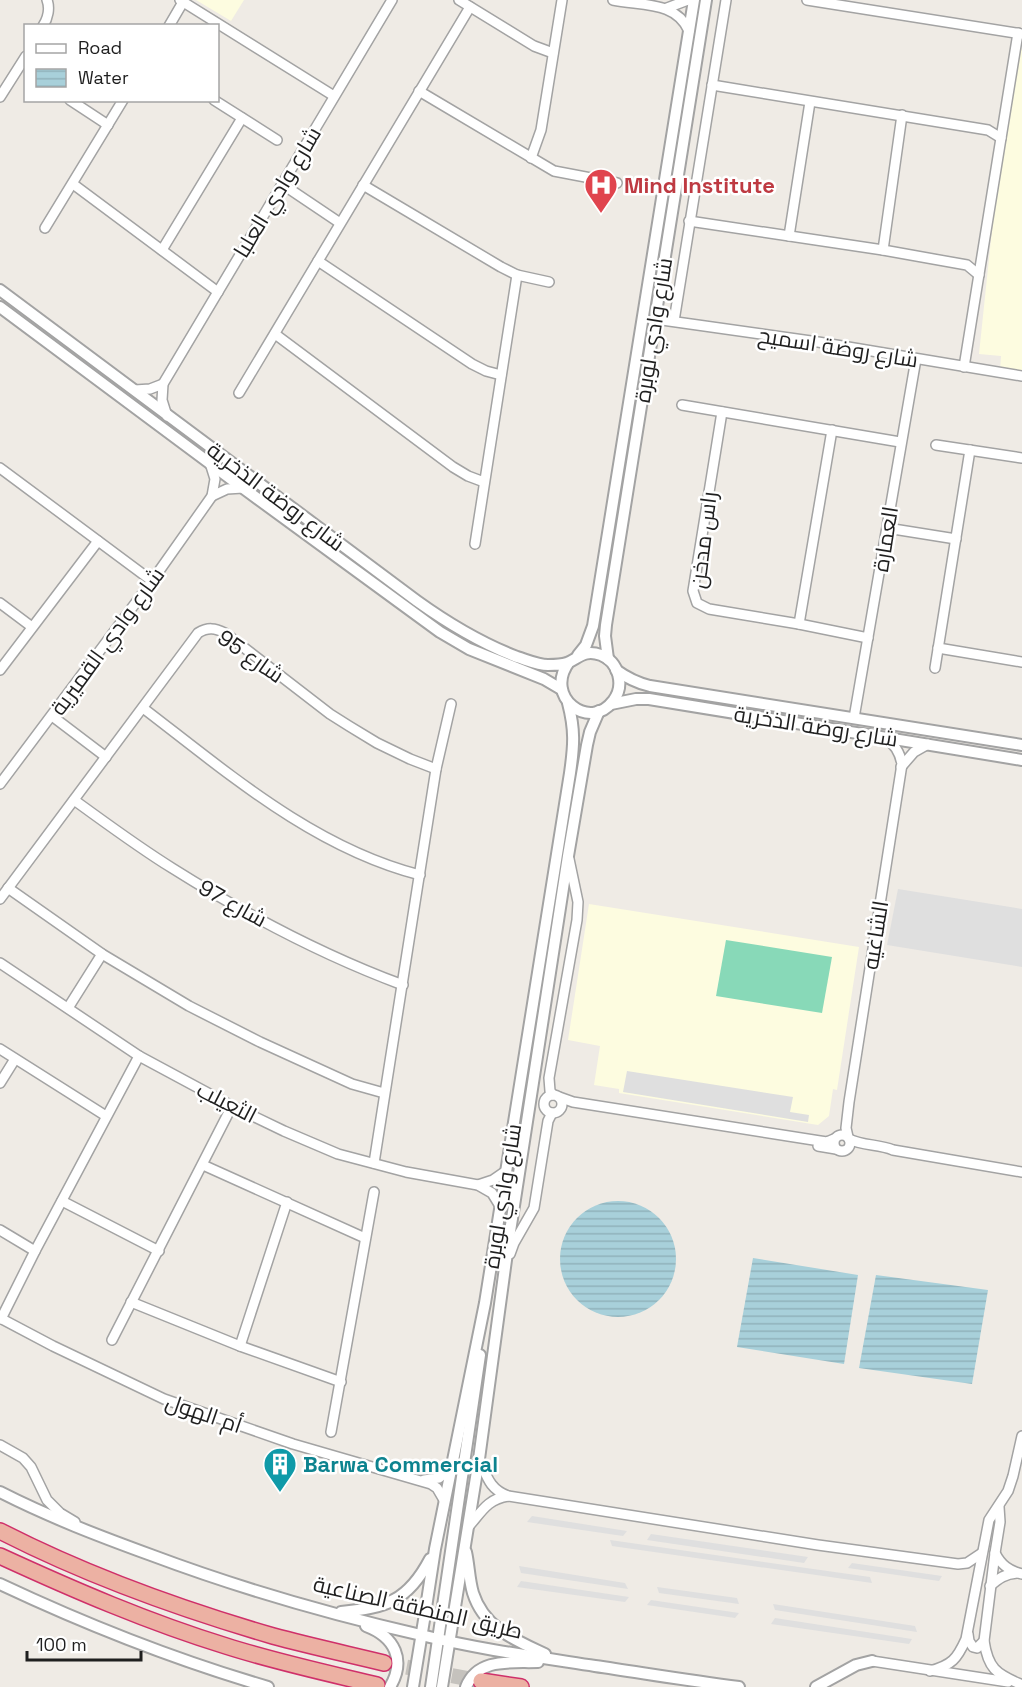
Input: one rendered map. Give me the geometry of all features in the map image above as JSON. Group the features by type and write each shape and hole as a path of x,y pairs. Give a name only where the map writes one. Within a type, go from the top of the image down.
{"highway":[{"path":"0,1523 33,1547"},
{"path":"0,1531 137,1591 212,1617 275,1636 384,1663"},
{"path":"0,1556 108,1604 178,1630 269,1659 383,1686"},
{"path":"481,1681 520,1687"}],"street":[{"path":"44,24 48,12 47,0"},
{"name":"شارع وادي العلبا","path":"163,384 392,0"},
{"path":"459,0 534,46 553,53"},
{"path":"531,158 541,130 562,0"},
{"path":"613,0 667,8 681,17 689,32"},
{"path":"667,8 688,0"},
{"name":"شارع وادي لوبرة","path":"579,656 593,626 694,0"},
{"name":"شارع وادي لوبرة","path":"608,659 606,625 706,0"},
{"name":"شارع وادي لوبرة","path":"674,321 726,0"},
{"path":"807,0 1020,33 964,367"},
{"path":"170,24 181,1 218,24"},
{"path":"239,393 470,7"},
{"path":"219,25 334,96"},
{"path":"0,97 22,70"},
{"path":"712,85 988,129 1003,125"},
{"path":"419,91 554,171 617,183"},
{"path":"73,102 108,125"},
{"path":"45,228 122,102"},
{"path":"217,102 277,140"},
{"path":"789,236 810,102"},
{"path":"883,250 902,115"},
{"path":"162,250 242,118"},
{"path":"988,129 1001,138"},
{"path":"73,184 218,292"},
{"path":"282,184 340,223"},
{"path":"363,185 517,275 549,282"},
{"path":"689,221 968,265 979,275"},
{"path":"968,265 982,258"},
{"path":"318,261 472,364 501,375"},
{"path":"475,544 517,275"},
{"name":"شارع روضة الذخرية","path":"0,290 167,416 448,622 472,637 524,659 545,665 568,662"},
{"name":"شارع روضة الذخرية","path":"0,307 440,632 470,649 544,679 561,689"},
{"name":"شارع روضة اسميح","path":"655,319 818,342 1022,376"},
{"path":"275,334 453,467 484,482"},
{"name":"العمارة","path":"854,718 916,359"},
{"path":"135,390 150,389 163,384 162,400 167,416"},
{"path":"682,405 900,442"},
{"name":"راس مدخن","path":"722,412 693,591 697,603 709,609 868,638"},
{"path":"799,624 832,430"},
{"path":"936,444 1022,458"},
{"path":"935,668 970,450"},
{"path":"210,463 214,479 212,495 227,489 243,488"},
{"path":"0,468 152,581"},
{"name":"شارع وادي القميرية","path":"0,784 152,581 212,495"},
{"path":"887,528 956,539"},
{"path":"0,670 98,541"},
{"path":"0,603 32,627"},
{"name":"شارع 95","path":"0,899 198,633 210,628 217,629 349,726 402,755 436,769"},
{"path":"938,648 1022,662"},
{"path":"594,653 608,659 619,677 618,692 611,704 591,713 574,708 568,703 561,689 561,675 568,662 579,656 594,653"},
{"name":"شارع روضة الذخرية","path":"616,670 639,684 650,687 1022,745"},
{"name":"شارع روضة الذخرية","path":"611,704 649,699 1022,760"},
{"name":"شارع وادي لوبرة","path":"413,1687 444,1500 485,1303 574,742 574,728 568,703"},
{"path":"374,1163 436,769 451,704"},
{"path":"143,708 273,806 360,855 405,872 420,875"},
{"name":"شارع وادي لوبرة","path":"442,1687 469,1526 509,1238 568,856 587,745 599,711"},
{"path":"52,716 106,757"},
{"path":"885,738 898,751 902,767"},
{"path":"902,767 914,752 928,744"},
{"name":"الشاغيه","path":"849,1138 846,1128 849,1104 902,767"},
{"name":"شارع 97","path":"74,800 171,867 221,897 340,960 403,986"},
{"path":"561,1107 561,1100 550,1091 549,1077 577,920 578,902 568,856"},
{"path":"8,888 102,954 189,1006 260,1042 352,1084 384,1093"},
{"path":"68,1008 102,954"},
{"name":"الثعيلب","path":"0,963 139,1056 284,1131 338,1154 406,1172 478,1185"},
{"path":"0,1049 106,1116"},
{"path":"1,1318 139,1056"},
{"path":"0,1083 15,1059"},
{"path":"552,1113 546,1110 544,1103 547,1097 556,1096 573,1102 827,1142 841,1134 856,1142 893,1150 1022,1172"},
{"name":"الشاغيه","path":"835,1137 841,1128 844,1109 849,1104"},
{"path":"112,1340 232,1106"},
{"path":"500,1309 509,1270 510,1251 534,1208 548,1121 552,1113 561,1107 573,1106 842,1151 858,1147 882,1151 893,1150"},
{"path":"835,1137 833,1143 836,1149"},
{"path":"847,1149 850,1144 849,1138"},
{"path":"203,1164 365,1238"},
{"path":"478,1185 493,1180 506,1171"},
{"path":"478,1185 492,1193 500,1206"},
{"path":"331,1432 374,1192"},
{"path":"62,1201 159,1251"},
{"path":"240,1346 286,1202"},
{"path":"0,1230 35,1251"},
{"path":"131,1302 240,1346 341,1382"},
{"path":"430,1687 476,1390 485,1303"},
{"name":"أم الهول","path":"1,1318 89,1364 164,1399 292,1444 431,1484 437,1488 444,1500"},
{"path":"930,1671 952,1663 968,1634 991,1516 1008,1491 1022,1436"},
{"name":"طريق المنطقة الصناعية","path":"0,1445 23,1458 31,1467 47,1500 53,1506 95,1535"},
{"path":"479,1459 493,1488 508,1496 818,1545 958,1564 967,1563 982,1553"},
{"path":"419,1480 439,1478 450,1469"},
{"name":"طريق المنطقة الصناعية","path":"0,1492 95,1535 208,1575 332,1613 437,1639 559,1661 739,1687"},
{"path":"469,1526 491,1501 498,1497 508,1496"},
{"path":"999,1507 1000,1522 984,1641 986,1654 993,1668 1004,1678 1021,1684"},
{"path":"465,1547 472,1592 482,1613 490,1623 511,1637 559,1661"},
{"path":"332,1613 376,1607 393,1601 404,1594 422,1574 435,1549"},
{"path":"995,1553 1009,1570 1021,1573"},
{"path":"958,1564 966,1568 978,1580"},
{"path":"990,1586 1001,1576 1021,1573"},
{"path":"0,1584 113,1634 209,1669 268,1687"},
{"path":"332,1613 374,1629 388,1640 397,1654 397,1673 383,1686"},
{"path":"968,1634 973,1647 977,1648 984,1641"},
{"path":"422,1636 429,1641 432,1647 426,1687"},
{"path":"466,1687 472,1675 488,1665 559,1661"},
{"path":"816,1687 856,1665 872,1661 1021,1684"}],"shaded area":[{"path":"196,0 244,0 231,21"},
{"path":"1022,48 1022,373 1000,370 1001,356 979,354 994,211"},
{"path":"898,889 1022,909 1022,967 887,945"},
{"path":"589,904 859,947 837,1090 833,1089 829,1116 818,1125 619,1093 619,1089 594,1085 600,1046 568,1040"},
{"path":"627,1071 793,1097 790,1112 809,1115 808,1122 623,1092"},
{"path":"532,1516 627,1531 623,1536 527,1522"},
{"path":"651,1534 808,1557 804,1563 647,1540"},
{"path":"610,1540 870,1577 872,1583 612,1546"},
{"path":"852,1563 942,1576 939,1581 848,1568"},
{"path":"519,1566 625,1583 628,1589 521,1573"},
{"path":"521,1581 629,1597 625,1602 517,1587"},
{"path":"657,1587 737,1598 739,1604 659,1593"},
{"path":"651,1600 739,1613 735,1618 647,1605"},
{"path":"773,1604 915,1626 917,1632 775,1610"},
{"path":"775,1618 912,1639 909,1644 771,1624"}],"green space":[{"path":"726,940 832,957 822,1013 716,996"}],"water":[{"path":"618,1201 640,1205 659,1218 672,1237 676,1259 672,1281 659,1300 640,1313 618,1317 596,1313 577,1300 564,1281 560,1259 564,1237 577,1218 596,1205"},
{"path":"753,1258 858,1275 844,1364 737,1347"},
{"path":"876,1275 988,1290 972,1384 859,1368"}],"tunnel":[{"path":"384,1663 481,1681"}],"place":[{"name":"Mind Institute","path":"601,214"},
{"name":"Barwa Commercial","path":"280,1493"}]}
